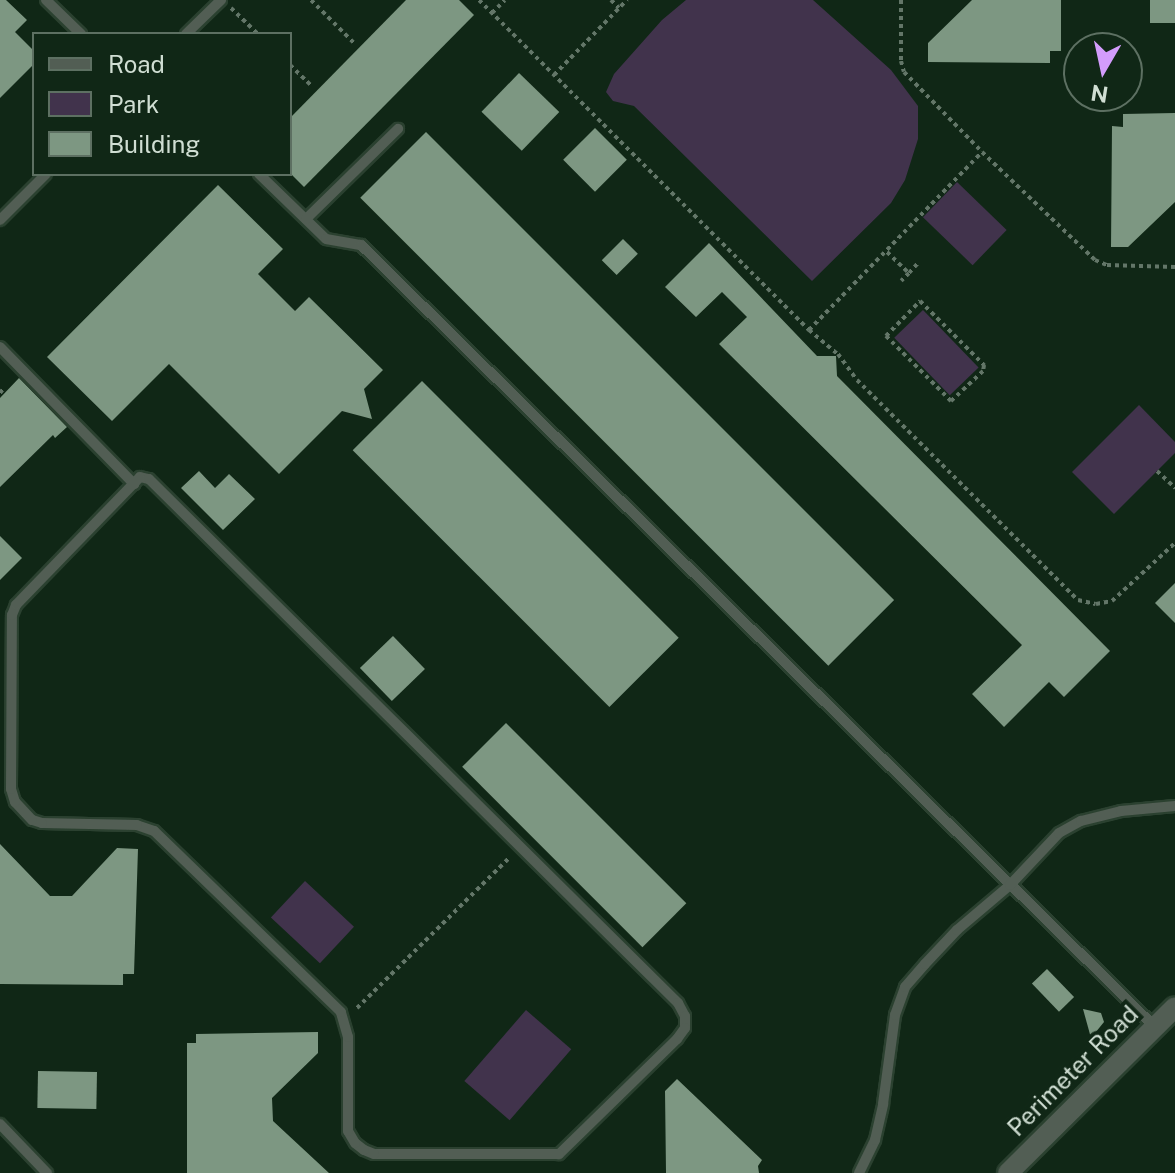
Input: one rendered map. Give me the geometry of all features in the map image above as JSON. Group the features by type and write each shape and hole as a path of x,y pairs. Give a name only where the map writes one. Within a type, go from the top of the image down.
{"street":[{"name":"Perimeter Road","path":"1008,1173 1175,1007"}],"lane":[{"path":"46,0 79,32"},
{"path":"188,32 222,0"},
{"path":"306,219 398,129"},
{"path":"0,220 44,176"},
{"path":"261,176 326,239 361,245 1155,1027"},
{"path":"0,347 134,484"},
{"path":"140,477 149,479 678,1003 685,1016 685,1028 677,1039 570,1146 545,1156 374,1154 364,1150 348,1131 345,1021 154,831 137,825 42,823 32,820 15,802 11,789 12,615 16,605 134,484 140,477"},
{"path":"859,1173 875,1140 895,1015 905,987 957,930 1010,885 1059,833 1081,821 1121,811 1175,806"},
{"path":"0,1124 47,1173"}],"path":[{"path":"222,0 256,32"},
{"path":"311,0 354,43"},
{"path":"479,0 809,330 838,354 857,380 1078,600 1096,604 1112,601 1175,543"},
{"path":"492,13 505,0"},
{"path":"611,0 619,8"},
{"path":"554,75 627,0"},
{"path":"901,0 901,61 904,72 982,152 1095,260 1107,265 1175,267"},
{"path":"292,67 312,86"},
{"path":"809,330 982,152"},
{"path":"887,252 909,273"},
{"path":"901,281 918,263"},
{"path":"920,301 984,365 983,371 951,401 886,336 920,301"},
{"path":"1157,471 1175,488"},
{"path":"345,1021 520,846"}],"green space":[{"path":"686,0 813,0 891,70 918,106 918,139 905,180 891,203 812,281 634,106 613,101 606,92 614,74 662,20"},
{"path":"957,182 1007,230 973,265 923,217"},
{"path":"923,310 979,368 950,395 894,338"},
{"path":"1139,405 1175,442 1175,453 1114,514 1072,472"},
{"path":"305,881 354,927 320,963 271,918"},
{"path":"526,1010 571,1049 510,1120 464,1081"}],"building":[{"path":"0,0 6,0 27,20 15,32 32,49 32,66 0,98"},
{"path":"406,0 459,0 474,15 304,187 292,175 292,116"},
{"path":"972,0 1061,0 1061,51 1050,51 1050,63 928,62 928,43"},
{"path":"1150,0 1175,0 1175,23 1150,23"},
{"path":"519,73 559,112 522,151 481,112"},
{"path":"1175,113 1175,202 1128,247 1111,247 1112,126 1123,127 1123,114"},
{"path":"595,128 627,160 595,192 563,160"},
{"path":"426,132 894,600 828,666 360,198"},
{"path":"218,185 283,249 258,274 295,311 309,297 383,370 364,389 372,419 342,411 279,474 169,364 112,421 47,357"},
{"path":"623,239 638,254 617,275 602,260"},
{"path":"709,243 817,356 836,356 837,376 1110,651 1064,697 1049,682 1004,727 972,694 1022,645 719,344 747,317 722,292 696,317 665,287"},
{"path":"19,378 67,427 55,438 53,435 0,487 0,398"},
{"path":"422,381 679,638 609,707 353,450"},
{"path":"199,471 215,488 229,474 255,499 223,530 181,488"},
{"path":"0,536 22,558 0,580"},
{"path":"1175,583 1175,623 1155,603"},
{"path":"393,636 425,669 392,701 360,668"},
{"path":"506,723 686,903 642,947 462,767"},
{"path":"0,844 50,896 72,896 117,848 138,849 134,974 123,974 123,985 0,984"},
{"path":"1047,969 1074,997 1059,1012 1032,984"},
{"path":"1083,1009 1101,1013 1104,1022 1091,1038"},
{"path":"318,1032 318,1053 272,1098 273,1121 329,1173 187,1173 187,1043 196,1043 196,1034"},
{"path":"38,1071 97,1072 96,1109 37,1108"},
{"path":"677,1079 762,1160 758,1166 759,1173 666,1173 665,1091"}]}
